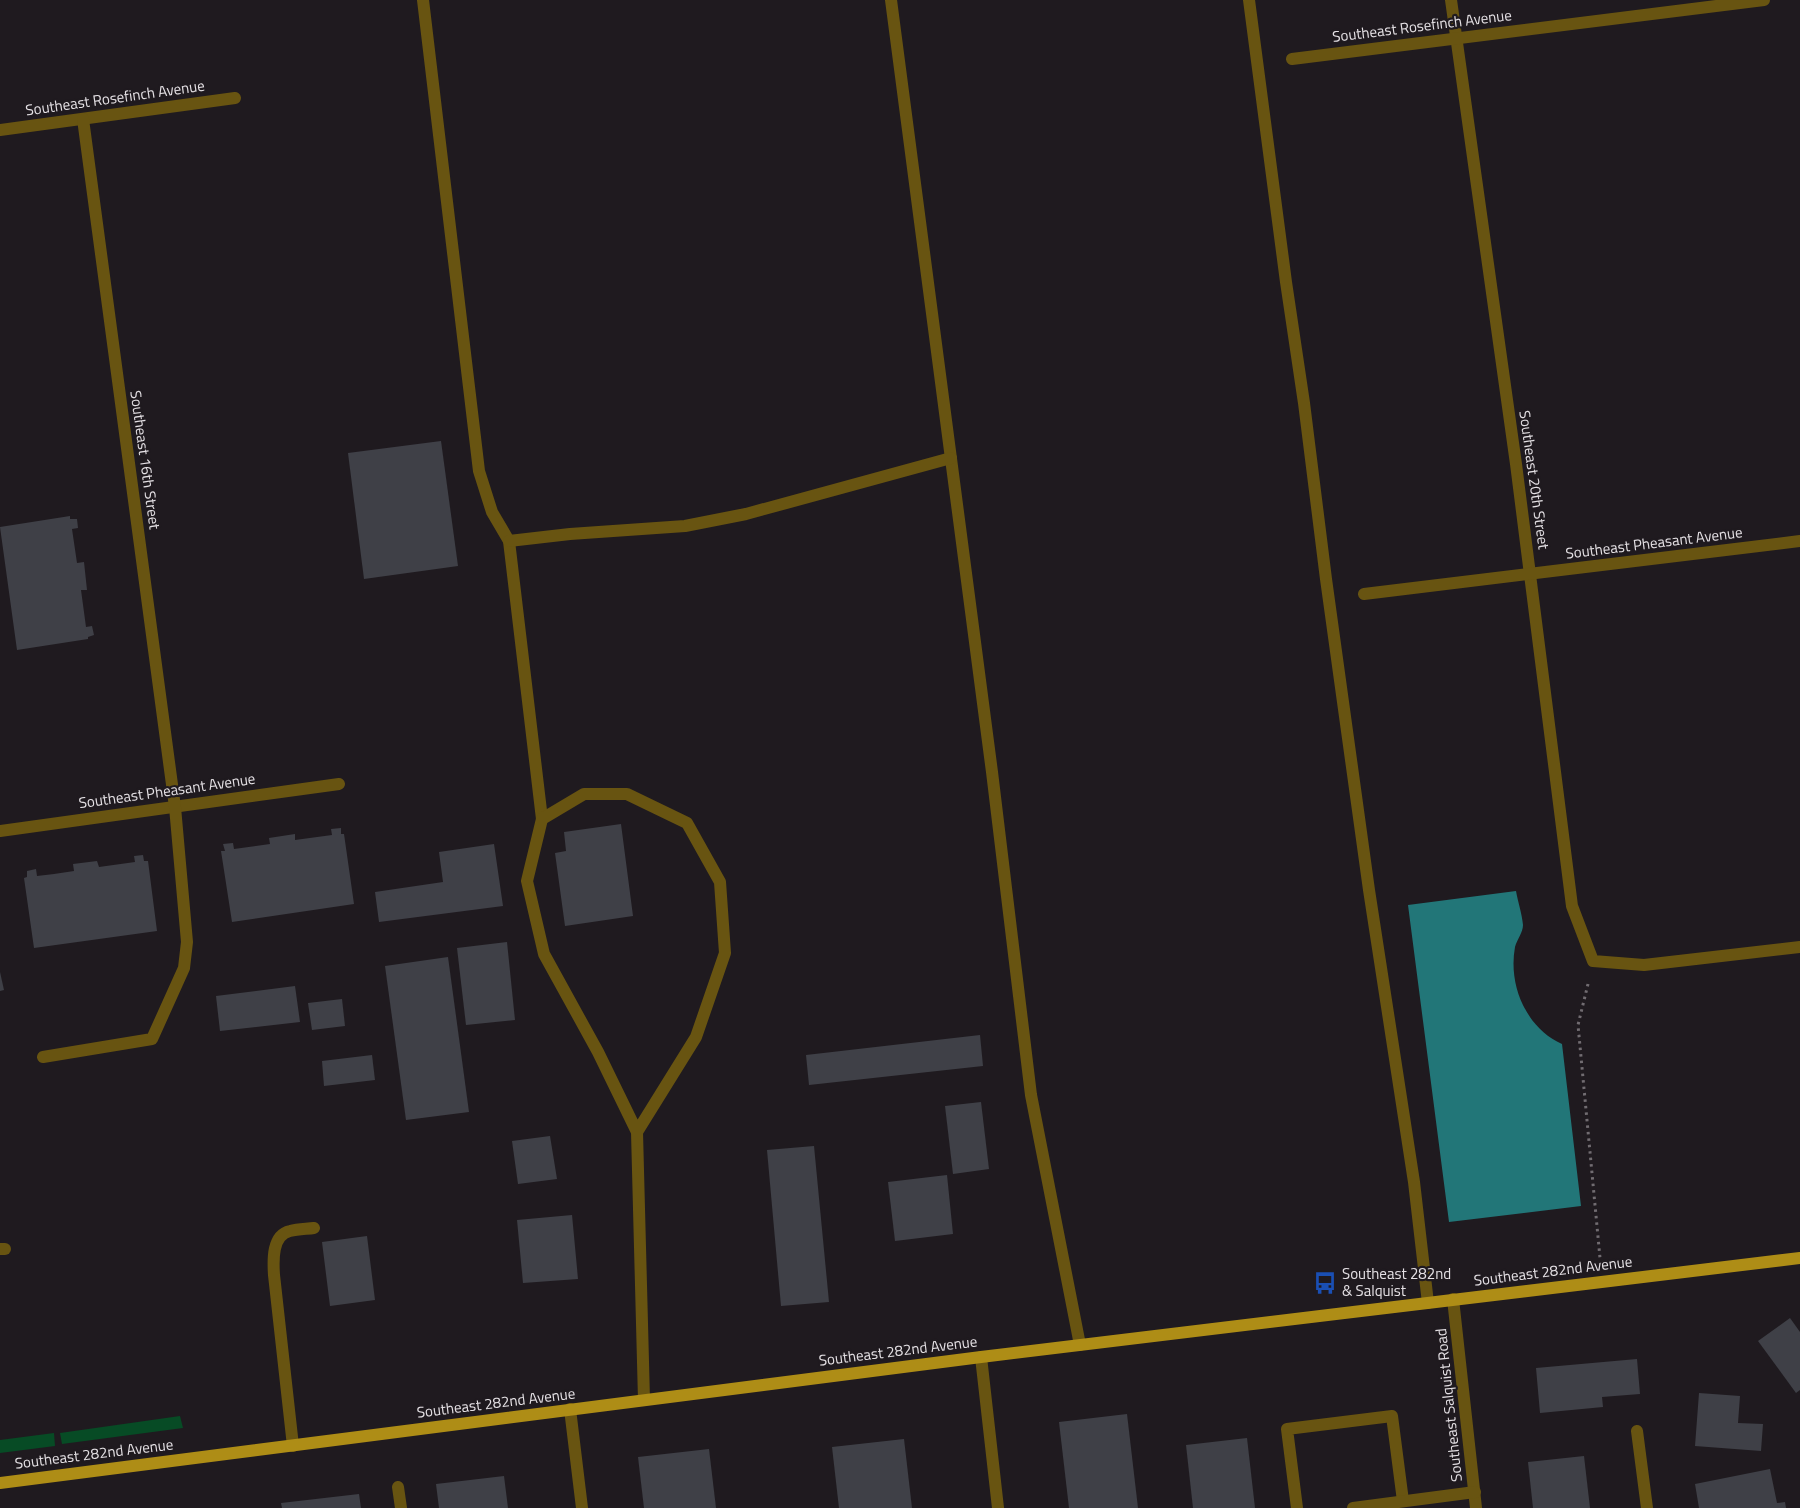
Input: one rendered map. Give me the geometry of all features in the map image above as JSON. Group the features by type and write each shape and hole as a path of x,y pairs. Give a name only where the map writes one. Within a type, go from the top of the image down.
{"main road":[{"name":"Southeast 282nd Avenue","path":"0,1483 981,1357 1800,1258"}],"street":[{"path":"423,0 479,471 492,512 509,541 542,819 527,881 544,954 598,1052 637,1132 644,1400"},
{"path":"891,0 992,772 1031,1095 1080,1345"},
{"path":"1249,0 1304,403 1327,589 1414,1182 1428,1303"},
{"name":"Southeast 20th Street","path":"1451,0 1530,574 1572,906 1593,961"},
{"name":"Southeast Rosefinch Avenue","path":"1292,59 1764,0"},
{"name":"Southeast Rosefinch Avenue","path":"0,130 235,98"},
{"name":"Southeast 16th Street","path":"43,1057 152,1039 184,968 187,942 175,806 83,119"},
{"path":"509,541 570,534 685,526 746,514 951,458"},
{"name":"Southeast Pheasant Avenue","path":"1364,594 1800,541"},
{"name":"Southeast Pheasant Avenue","path":"0,831 339,784"},
{"path":"542,819 584,794 627,794 687,823 720,882 725,953 696,1037 637,1132"},
{"path":"1593,961 1644,965 1800,947"},
{"path":"292,1446 273,1258 278,1239 288,1231 314,1228"},
{"name":"Southeast Salquist Road","path":"1453,1299 1476,1508"},
{"path":"981,1357 998,1508"},
{"path":"570,1409 582,1508"},
{"path":"1297,1508 1287,1429 1392,1416 1403,1501"},
{"path":"1637,1431 1647,1508"},
{"path":"398,1488 401,1508"},
{"path":"1353,1508 1475,1492"}],"path":[{"path":"1593,961 1578,1025 1602,1281"}],"green space":[{"path":"180,1416 183,1428 62,1444 60,1433"},
{"path":"54,1433 55,1446 0,1453 0,1440"}],"water":[{"path":"1516,891 1523,925 1515,947 1514,976 1522,1004 1529,1016 1549,1037 1562,1044 1581,1206 1449,1222 1408,905"}],"building":[{"path":"441,441 458,566 364,579 348,453"},
{"path":"70,516 70,519 77,519 78,528 72,529 77,563 84,562 87,590 81,590 86,627 92,626 94,635 88,637 88,639 17,650 0,527"},
{"path":"621,824 633,916 565,926 555,853 566,851 564,832"},
{"path":"341,828 341,834 344,834 354,904 232,922 221,851 225,851 223,844 233,843 234,849 270,844 269,838 295,834 295,840 332,835 331,829"},
{"path":"494,844 503,906 379,922 375,892 443,882 439,852"},
{"path":"143,855 144,861 148,861 157,931 34,948 24,878 27,877 27,871 36,869 37,876 54,874 74,871 73,864 97,861 99,867 135,862 134,856"},
{"path":"507,942 515,1020 466,1025 457,948"},
{"path":"448,957 469,1112 406,1120 385,966"},
{"path":"0,972 4,990 0,991"},
{"path":"295,986 300,1022 220,1031 216,996"},
{"path":"342,999 345,1026 312,1030 308,1003"},
{"path":"980,1035 983,1066 809,1085 806,1055"},
{"path":"372,1055 375,1080 324,1086 322,1061"},
{"path":"981,1102 989,1169 953,1174 945,1106"},
{"path":"550,1136 557,1179 518,1184 512,1141"},
{"path":"814,1146 829,1302 781,1306 767,1150"},
{"path":"947,1175 953,1234 895,1241 888,1182"},
{"path":"572,1215 578,1279 523,1283 517,1220"},
{"path":"367,1236 375,1300 330,1306 322,1242"},
{"path":"1790,1318 1800,1332 1800,1390 1796,1393 1758,1341"},
{"path":"1637,1359 1640,1394 1602,1397 1603,1407 1540,1413 1536,1368"},
{"path":"1699,1393 1740,1396 1738,1423 1763,1424 1761,1451 1695,1446"},
{"path":"1127,1414 1138,1508 1069,1508 1059,1422"},
{"path":"1247,1438 1255,1508 1193,1508 1186,1445"},
{"path":"904,1439 912,1508 839,1508 832,1447"},
{"path":"709,1449 716,1508 644,1508 638,1457"},
{"path":"1584,1456 1590,1508 1533,1508 1528,1462"},
{"path":"1770,1469 1777,1503 1785,1502 1786,1508 1699,1508 1695,1484"},
{"path":"504,1476 508,1508 439,1508 436,1484"},
{"path":"359,1494 361,1508 282,1508 281,1503"}],"place":[{"name":"Southeast 282nd & Salquist","path":"1325,1283"}]}
